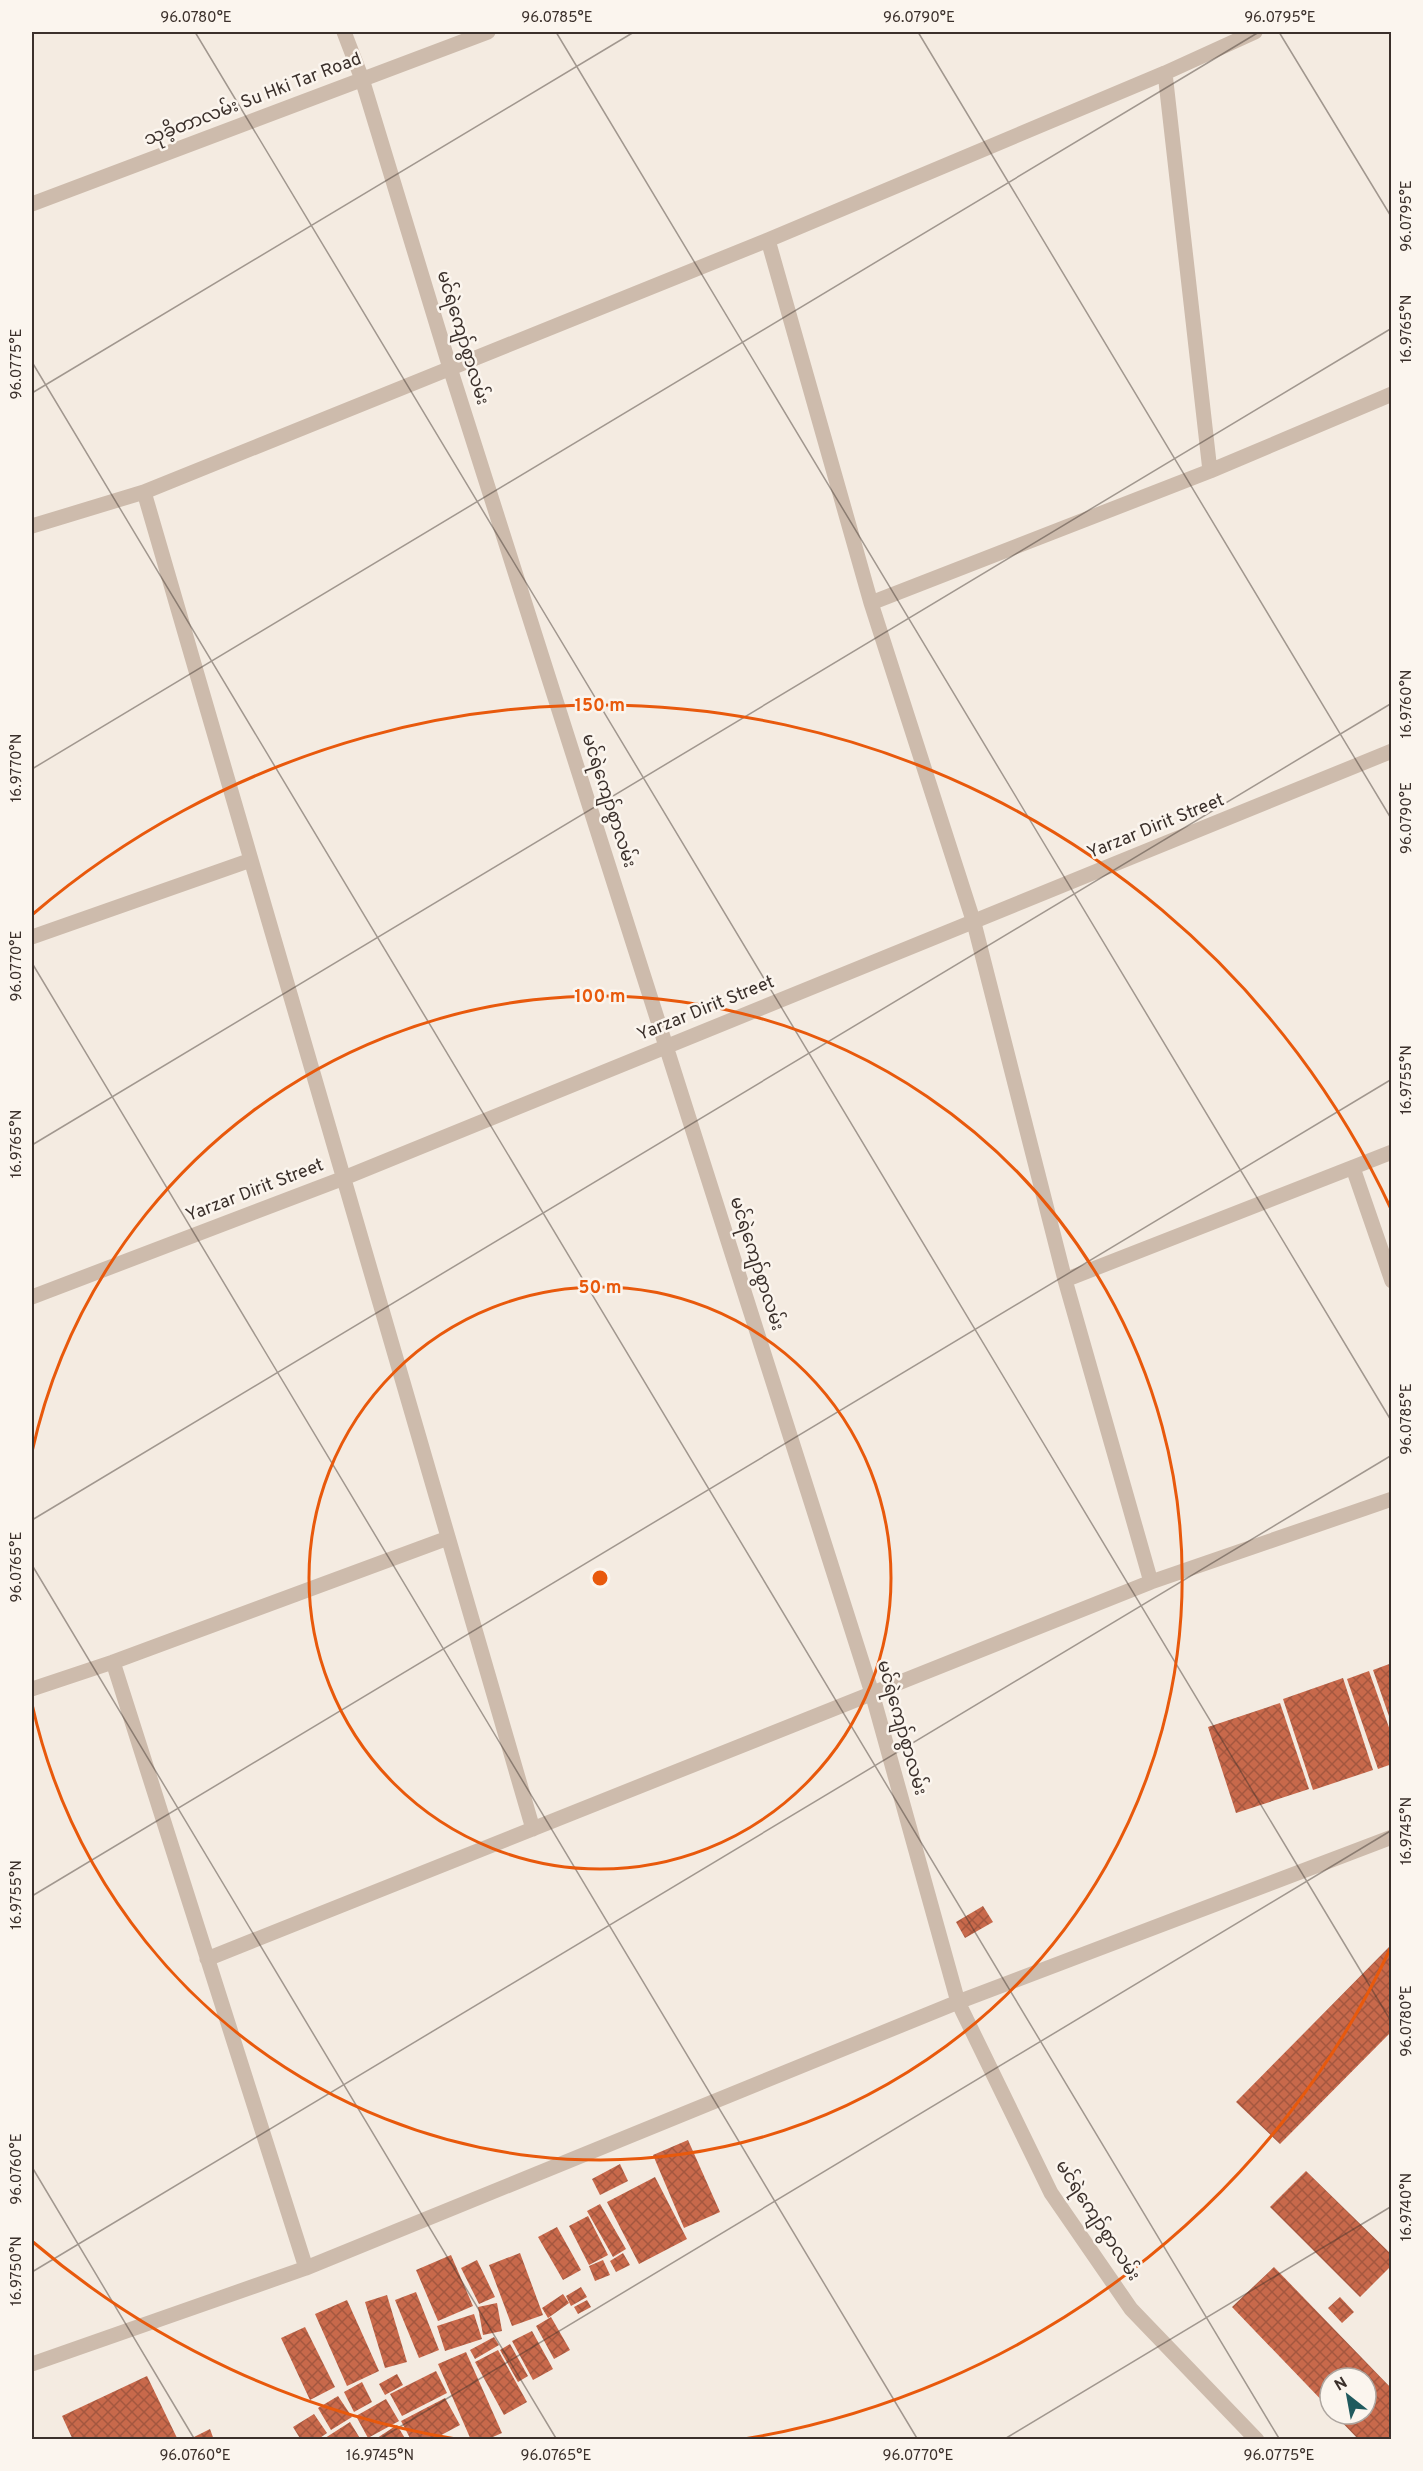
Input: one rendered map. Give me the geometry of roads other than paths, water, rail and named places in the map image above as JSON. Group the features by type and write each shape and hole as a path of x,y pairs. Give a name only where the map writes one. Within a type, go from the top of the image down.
{"street":[{"name":"မင်ရဲကျော်စွာလမ်း","path":"344,32 362,80 450,368 872,1693 958,2002 1051,2193 1131,2309 1257,2439"},
{"name":"သုခိ့တာလမ်း Su Hki Tar Road","path":"32,204 489,32"},
{"path":"32,526 144,492 768,240 1165,73 1255,32"},
{"path":"1165,73 1210,471"},
{"path":"768,240 872,603 974,923 1065,1280 1151,1582"},
{"path":"872,603 1210,471 1392,394"},
{"path":"144,492 533,1829"},
{"name":"Yarzar Dirit Street","path":"32,1297 344,1178 1392,751"},
{"path":"32,937 251,860"},
{"path":"1065,1280 1392,1152"},
{"path":"1353,1168 1392,1281"},
{"path":"207,1959 1151,1582 1392,1499"},
{"path":"32,1689 113,1662 448,1538"},
{"path":"113,1662 306,2268"},
{"path":"32,2364 306,2268 958,2002 1392,1837"}]}
